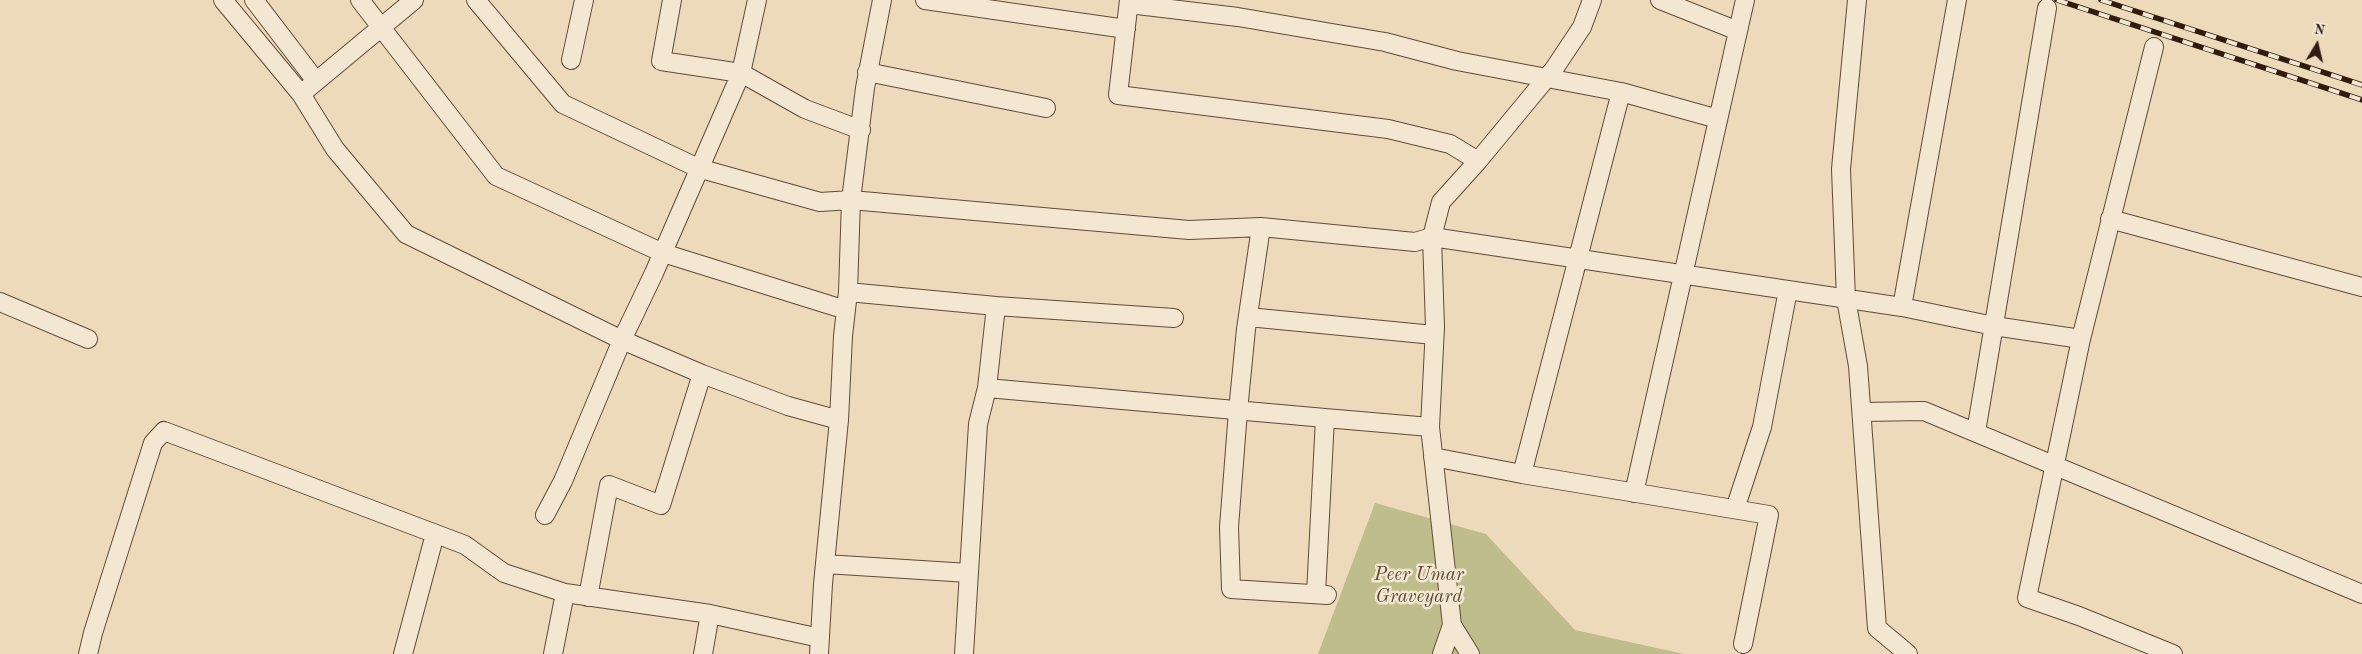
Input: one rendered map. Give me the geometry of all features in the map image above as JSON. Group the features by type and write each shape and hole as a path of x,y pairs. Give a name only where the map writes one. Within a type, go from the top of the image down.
{"street":[{"path":"223,0 301,94 336,149 406,234 622,340 702,374 788,406 839,420"},
{"path":"254,0 316,80"},
{"path":"360,0 496,176 663,253 846,310"},
{"path":"301,94 380,26 414,0"},
{"path":"476,0 563,104 698,168 820,202 851,200 1189,230 1261,227 1415,242 1432,238 1846,298 1902,307 1994,326 2082,339"},
{"path":"571,60 584,0"},
{"path":"672,0 661,61 741,73 805,108 861,130"},
{"path":"545,515 563,481 622,340 663,253 698,168 741,73 757,0"},
{"path":"88,654 153,443 164,432 465,545 504,573 565,594 710,614 819,646 839,420 843,336 848,292 851,200 868,72 882,0"},
{"path":"925,0 1126,29"},
{"path":"1660,0 1738,31"},
{"path":"1634,493 1745,0"},
{"path":"1857,0 1841,169 1846,298 1858,366 1878,628 1908,654"},
{"path":"1902,307 1957,0"},
{"path":"1470,654 1452,625 1430,427 1434,335 1432,238 1441,202 1478,161 1545,79 1582,27 1590,1"},
{"path":"1478,161 1450,144 1388,129 1118,94 1129,2 1238,17 1385,42 1457,61 1621,92 1718,119"},
{"path":"1976,432 2047,8"},
{"path":"2154,47 2110,219 2082,339 2027,598 2079,616 2174,654"},
{"path":"868,72 1046,108"},
{"path":"1522,474 1621,92"},
{"path":"2110,219 2362,287"},
{"path":"1261,227 1248,317 1238,411 1229,527 1231,589 1322,595 1325,418"},
{"path":"1735,510 1762,427 1788,290"},
{"path":"848,292 996,306 1174,318"},
{"path":"0,302 88,339"},
{"path":"964,654 978,424 987,388 996,306"},
{"path":"1248,317 1434,335"},
{"path":"588,597 609,485 661,504 702,374"},
{"path":"987,388 1430,427"},
{"path":"1862,412 1924,411 2362,594"},
{"path":"1433,458 1769,515 1743,644"},
{"path":"403,654 435,534"},
{"path":"826,564 969,573"},
{"path":"553,654 565,594"},
{"path":"704,654 710,614"},
{"path":"1442,654 1452,625"}],"green space":[{"name":"Peer Umar Graveyard","path":"1375,503 1486,534 1575,630 1684,654 1318,654"}],"railway":[{"path":"2057,0 2362,100"},
{"path":"2101,0 2362,85"}]}
